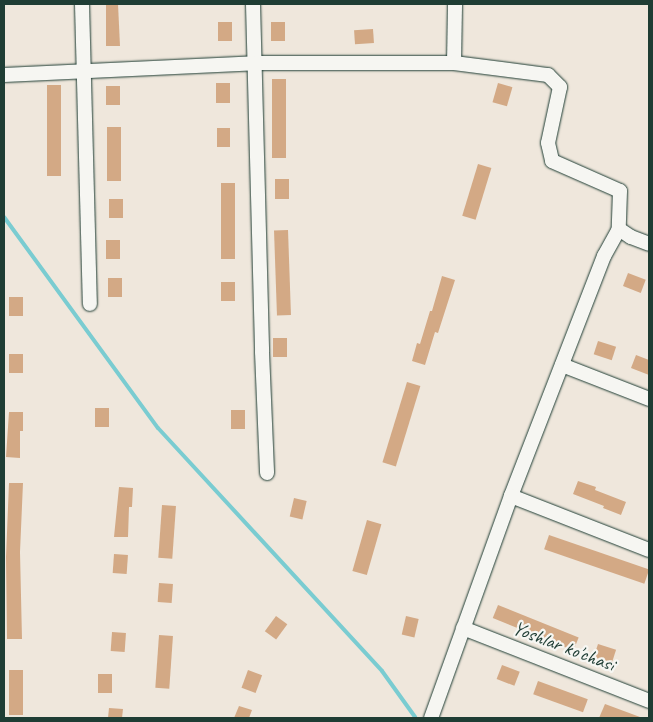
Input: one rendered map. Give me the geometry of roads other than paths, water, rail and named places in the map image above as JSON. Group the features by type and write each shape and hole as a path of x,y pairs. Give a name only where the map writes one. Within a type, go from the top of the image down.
{"street":[{"path":"82,4 90,304"},
{"path":"253,4 267,473"},
{"path":"454,64 455,4"},
{"path":"4,75 255,63 454,64 548,75 560,87 548,143 552,161 620,191 619,229 604,256 511,496 463,628 434,716"},
{"path":"619,229 631,237 649,244"},
{"path":"562,365 649,398"},
{"path":"511,496 649,550"},
{"name":"Yoshlar ko'chasi","path":"463,628 649,701"}],"waterway":[{"path":"4,217 158,428 382,671 415,717"}]}
